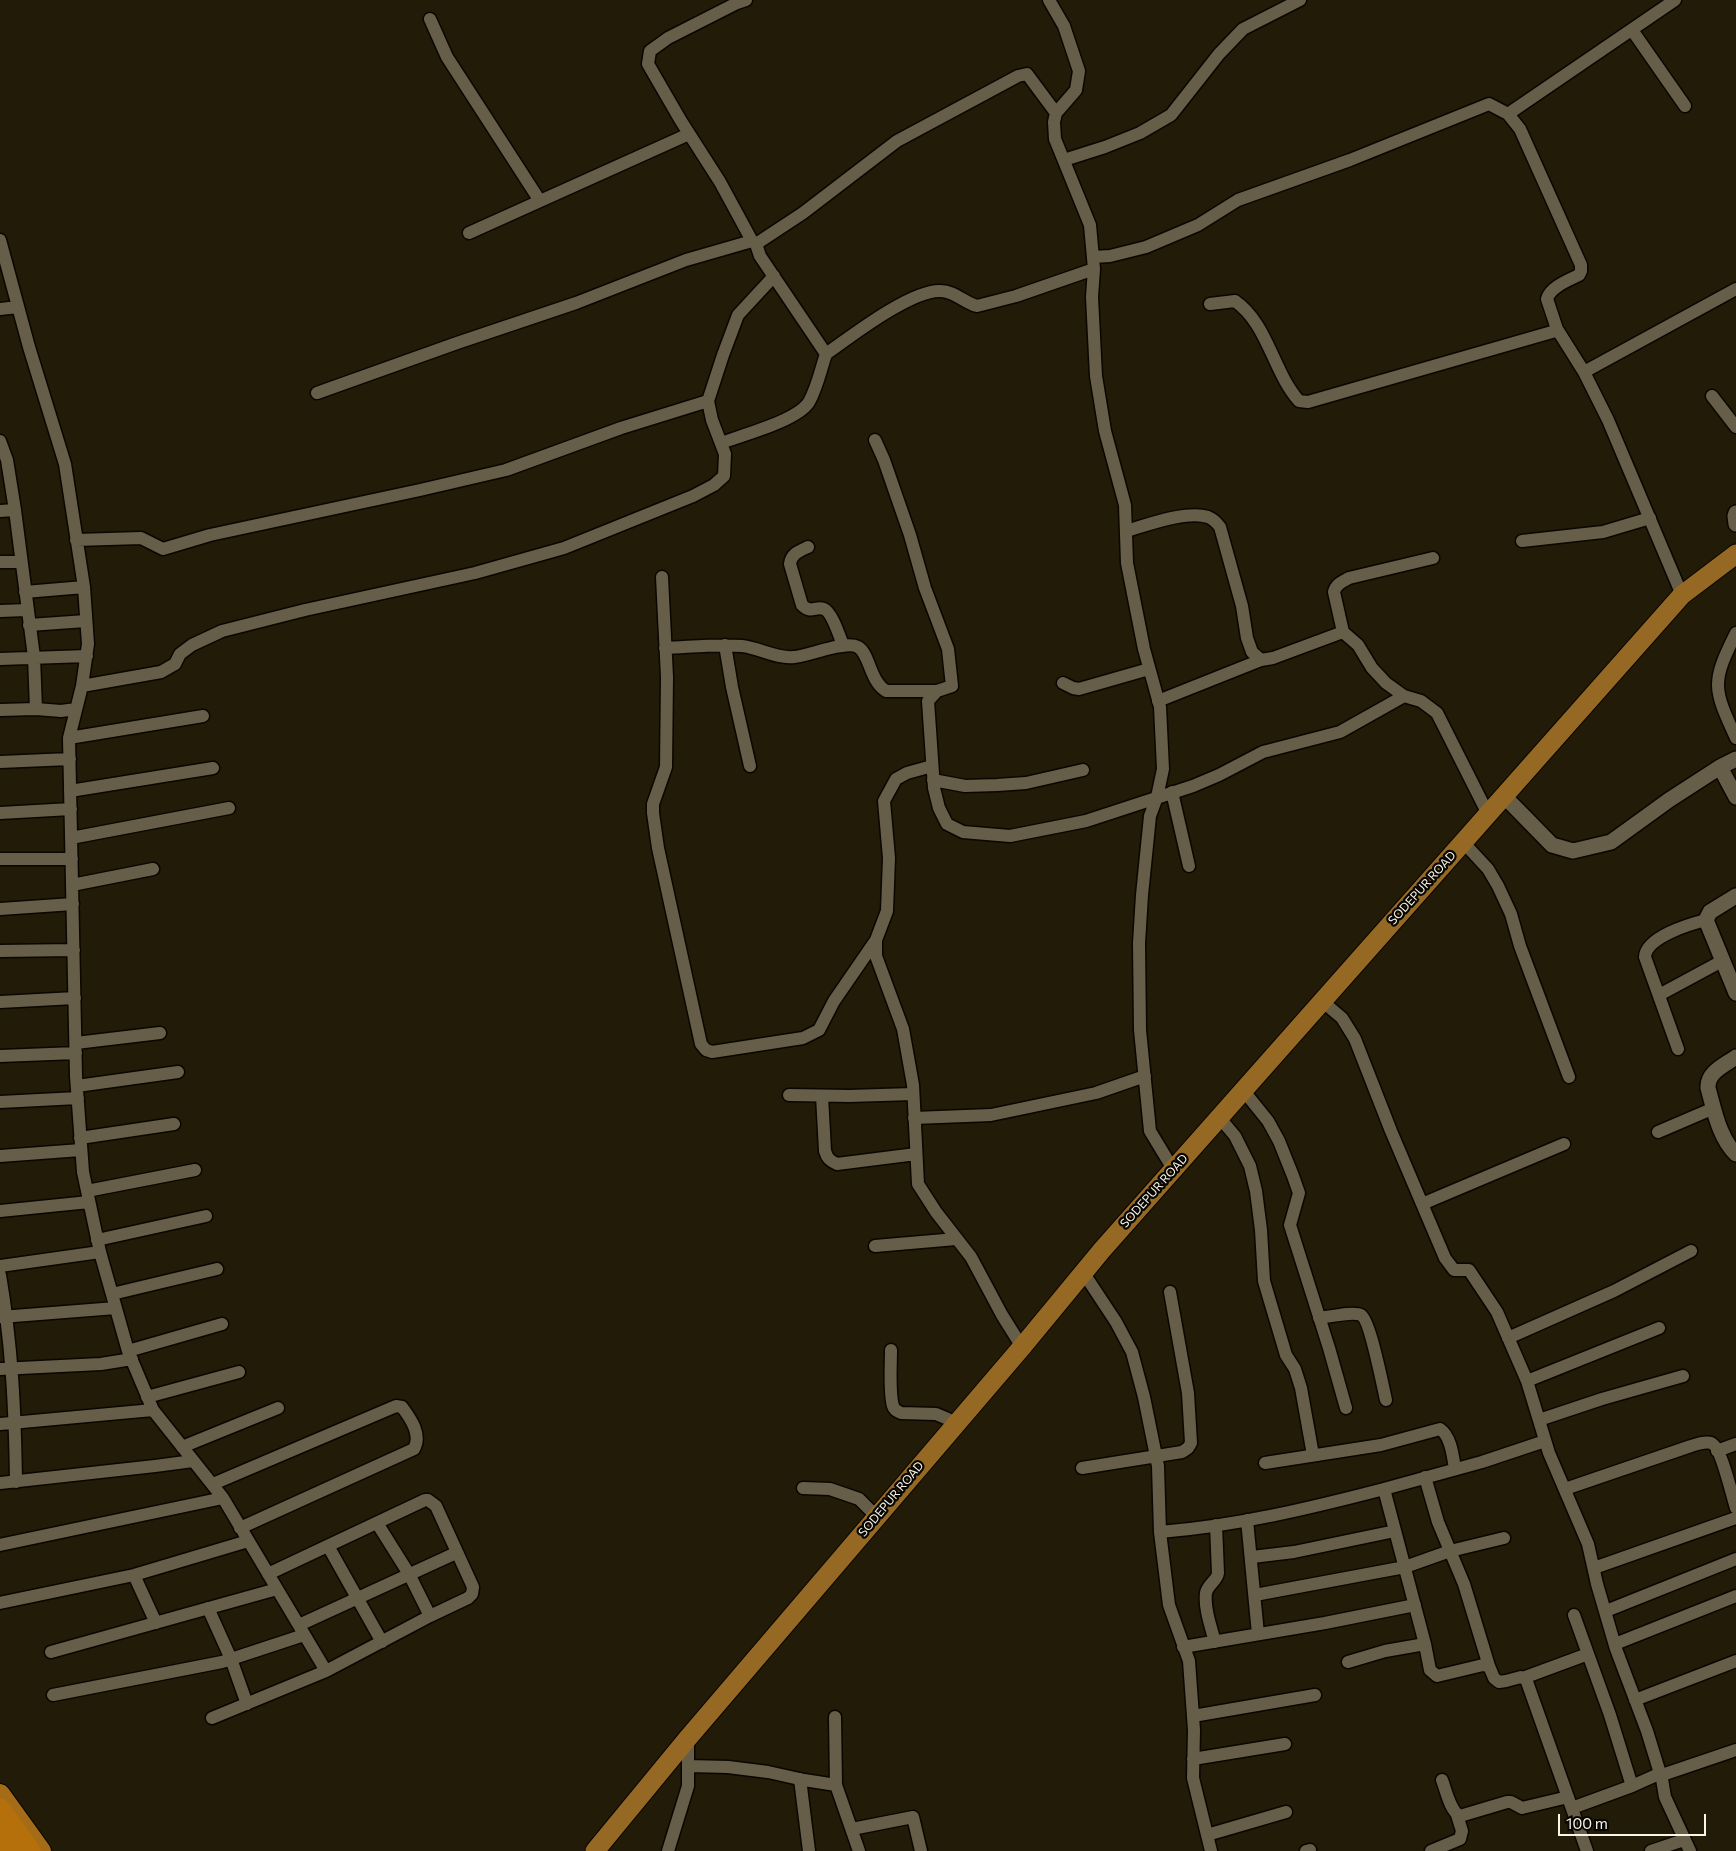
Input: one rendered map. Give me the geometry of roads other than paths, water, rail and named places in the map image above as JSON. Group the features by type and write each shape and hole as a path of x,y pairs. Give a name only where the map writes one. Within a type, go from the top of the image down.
{"highway":[{"path":"0,1794 42,1851"},
{"path":"0,1809 30,1851"},
{"path":"0,1836 10,1851"}],"main road":[{"name":"SODEPUR ROAD","path":"595,1851 876,1516 1173,1169 1682,595 1734,559"}],"street":[{"path":"1049,0 1064,26 1079,71 1076,90 1056,113 1054,122 1055,139 1090,224 1094,263 1092,297 1096,376 1105,431 1125,505 1127,562 1149,669 1158,701 1163,769 1157,797 1150,816 1142,895 1139,943 1140,1030 1150,1131 1173,1169"},
{"path":"1064,160 1105,148 1140,134 1170,115 1219,54 1243,28 1300,0"},
{"path":"1508,114 1675,0"},
{"path":"740,1 668,38 650,51 648,64 720,182 760,256 826,354"},
{"path":"430,19 447,57 540,201"},
{"path":"1632,30 1685,106"},
{"path":"317,393 576,303 686,260 754,242 803,213 897,141 1018,76 1027,74 1056,113"},
{"path":"721,443 776,424 806,405 812,394 826,354 880,316 933,291 947,292 977,306 1016,296 1110,256 1146,247 1198,225 1238,200 1350,160 1489,104 1508,114 1520,129 1581,265 1579,275 1554,289 1547,296 1557,328 1584,372 1608,420 1682,595"},
{"path":"468,233 689,134"},
{"path":"0,240 4,270 18,307 65,464 84,587 88,644 82,686 69,738 70,791 77,1092 82,1172 98,1246 130,1355 153,1410 223,1498 326,1672"},
{"path":"82,686 161,672 175,664 180,654 192,645 222,631 305,610 475,573 564,548 693,496 714,485 724,476 726,454 712,420 708,401 738,315 774,276"},
{"path":"1584,372 1736,289"},
{"path":"1210,304 1236,301 1246,308 1261,332 1289,390 1299,401 1308,402 1552,332 1557,328"},
{"path":"0,309 18,307"},
{"path":"1712,396 1736,427"},
{"path":"76,540 141,538 163,549 210,535 506,470 621,428 708,401"},
{"path":"665,648 745,646 780,657 794,658 852,645 859,648 863,653 873,677 880,687 886,691 937,691 952,686 948,649 925,588 910,536 884,460 875,440"},
{"path":"0,441 15,510 34,657 36,709"},
{"path":"0,511 15,510"},
{"path":"1736,513 1736,524"},
{"path":"1126,531 1170,518 1198,515 1210,517 1215,521 1220,527 1242,606 1246,638 1252,652 1261,660"},
{"path":"1522,541 1603,532 1650,518"},
{"path":"808,547 790,558 802,605 805,609 823,608 828,612 843,646"},
{"path":"1433,558 1349,578 1339,583 1335,587 1334,592 1343,632 1358,645 1372,668 1386,683 1404,696 1421,701 1437,713 1488,814"},
{"path":"0,562 21,562"},
{"path":"662,577 665,648 666,767 653,804 652,813 701,1044 706,1050 712,1052 803,1038 819,1030 834,1001 876,940 887,911 890,858 884,800 896,779 907,773 932,766"},
{"path":"25,592 84,587"},
{"path":"0,611 27,610"},
{"path":"29,624 86,621"},
{"path":"1158,701 1261,660 1273,658 1343,632"},
{"path":"1736,633 1719,669 1717,689 1721,705 1736,738"},
{"path":"725,645 732,687 750,766"},
{"path":"0,659 87,656"},
{"path":"1063,683 1079,689 1149,669"},
{"path":"937,691 928,700 933,780 939,808 947,824 963,832 1010,836 1086,821 1193,786 1263,752 1340,732 1404,696"},
{"path":"0,710 36,709 61,711 76,709"},
{"path":"69,738 203,716"},
{"path":"0,762 70,759"},
{"path":"1504,796 1552,845 1572,851 1611,842 1669,800 1720,767 1736,759"},
{"path":"1720,767 1736,797"},
{"path":"70,791 213,768"},
{"path":"933,780 965,786 997,785 1026,783 1083,770"},
{"path":"1172,792 1189,866"},
{"path":"71,838 229,808"},
{"path":"0,813 71,809"},
{"path":"1463,842 1488,869 1511,914 1520,946 1569,1077"},
{"path":"0,859 72,859"},
{"path":"72,885 153,870"},
{"path":"1735,985 1722,961 1706,920 1710,912 1736,896"},
{"path":"0,909 73,904"},
{"path":"1678,1049 1645,957 1646,951 1651,945 1668,934 1688,924 1706,920"},
{"path":"876,940 876,956 903,1029 913,1094 918,1184 936,1212 971,1257 1002,1315 1022,1347"},
{"path":"0,951 74,950"},
{"path":"1659,995 1722,961"},
{"path":"0,1002 75,998"},
{"path":"1322,1001 1342,1018 1355,1039 1391,1131 1445,1258 1454,1270 1469,1270 1496,1312 1527,1381 1545,1441 1588,1544 1615,1644 1661,1773 1665,1797 1687,1845 1651,1851"},
{"path":"0,1056 76,1048 160,1034"},
{"path":"1736,1057 1716,1071 1707,1082 1723,1135 1736,1154"},
{"path":"0,1102 77,1092 178,1072"},
{"path":"914,1118 991,1115 1096,1093 1145,1076"},
{"path":"1243,1090 1268,1121 1279,1141 1299,1193 1290,1226 1346,1408"},
{"path":"789,1095 913,1094"},
{"path":"822,1096 825,1151 827,1157 832,1162 837,1164 916,1154"},
{"path":"1658,1132 1714,1108"},
{"path":"1220,1117 1235,1136 1250,1166 1256,1191 1261,1230 1264,1281 1286,1355 1295,1369 1301,1388 1313,1455"},
{"path":"0,1156 81,1144 174,1124"},
{"path":"1422,1204 1564,1144"},
{"path":"0,1211 88,1196 195,1170"},
{"path":"0,1266 98,1246 206,1216"},
{"path":"875,1246 956,1238"},
{"path":"1508,1338 1614,1291 1691,1250"},
{"path":"112,1294 217,1270"},
{"path":"1083,1272 1116,1322 1132,1352 1144,1397 1158,1466 1160,1532 1169,1605 1189,1661 1193,1716 1193,1778 1211,1851"},
{"path":"0,1275 6,1369 15,1423 16,1482"},
{"path":"1082,1468 1182,1452 1191,1443 1188,1392 1170,1292"},
{"path":"4,1317 116,1308"},
{"path":"1319,1318 1354,1314 1362,1315 1365,1318 1370,1331 1386,1400"},
{"path":"6,1369 101,1364 222,1324"},
{"path":"1527,1381 1658,1328"},
{"path":"891,1350 892,1398 896,1411 901,1413 936,1414 956,1422"},
{"path":"147,1398 239,1372"},
{"path":"1539,1420 1602,1399 1683,1376"},
{"path":"213,1484 396,1406 402,1407 406,1412 417,1432 414,1449 240,1528"},
{"path":"182,1447 278,1408"},
{"path":"0,1424 153,1410"},
{"path":"1265,1463 1381,1445 1440,1429 1446,1433 1456,1469"},
{"path":"1160,1532 1301,1511 1456,1469 1545,1441"},
{"path":"1565,1490 1705,1442 1711,1443 1717,1451 1736,1508"},
{"path":"1717,1451 1736,1444"},
{"path":"0,1483 193,1461"},
{"path":"1425,1477 1438,1522 1464,1584 1494,1678 1499,1682 1518,1677 1528,1681 1587,1851"},
{"path":"803,1488 830,1489 859,1499 876,1516"},
{"path":"1384,1488 1425,1644 1430,1670 1437,1676 1468,1668 1489,1666"},
{"path":"0,1545 223,1498"},
{"path":"212,1718 326,1672 430,1616 468,1598 472,1594 473,1587 436,1506 428,1500 268,1574"},
{"path":"1594,1568 1736,1518"},
{"path":"1247,1520 1258,1634"},
{"path":"377,1523 409,1574 430,1616"},
{"path":"1215,1642 1207,1607 1206,1593 1217,1579 1216,1525"},
{"path":"1252,1557 1294,1552 1395,1531"},
{"path":"1255,1595 1405,1567 1450,1551 1504,1538"},
{"path":"0,1603 134,1575 248,1541"},
{"path":"328,1546 382,1642"},
{"path":"53,1695 232,1658 301,1630 358,1598 456,1553"},
{"path":"1606,1611 1736,1559"},
{"path":"134,1575 156,1623"},
{"path":"51,1652 277,1589"},
{"path":"1615,1644 1736,1596"},
{"path":"1183,1647 1415,1605"},
{"path":"208,1608 232,1658 247,1704"},
{"path":"1574,1615 1632,1786"},
{"path":"1348,1662 1385,1651 1425,1644"},
{"path":"1523,1678 1588,1654"},
{"path":"1635,1700 1736,1661"},
{"path":"1193,1716 1315,1695"},
{"path":"835,1717 836,1785 859,1851"},
{"path":"668,1851 688,1786 688,1738"},
{"path":"1194,1759 1285,1744"},
{"path":"1457,1815 1466,1815 1507,1802 1522,1808 1570,1802 1632,1786 1661,1773 1665,1774 1736,1750"},
{"path":"688,1766 728,1767 768,1772 836,1785"},
{"path":"800,1779 809,1851"},
{"path":"1431,1851 1460,1839 1462,1831 1442,1780"},
{"path":"1207,1835 1286,1812"},
{"path":"852,1829 913,1817 921,1851"}]}
